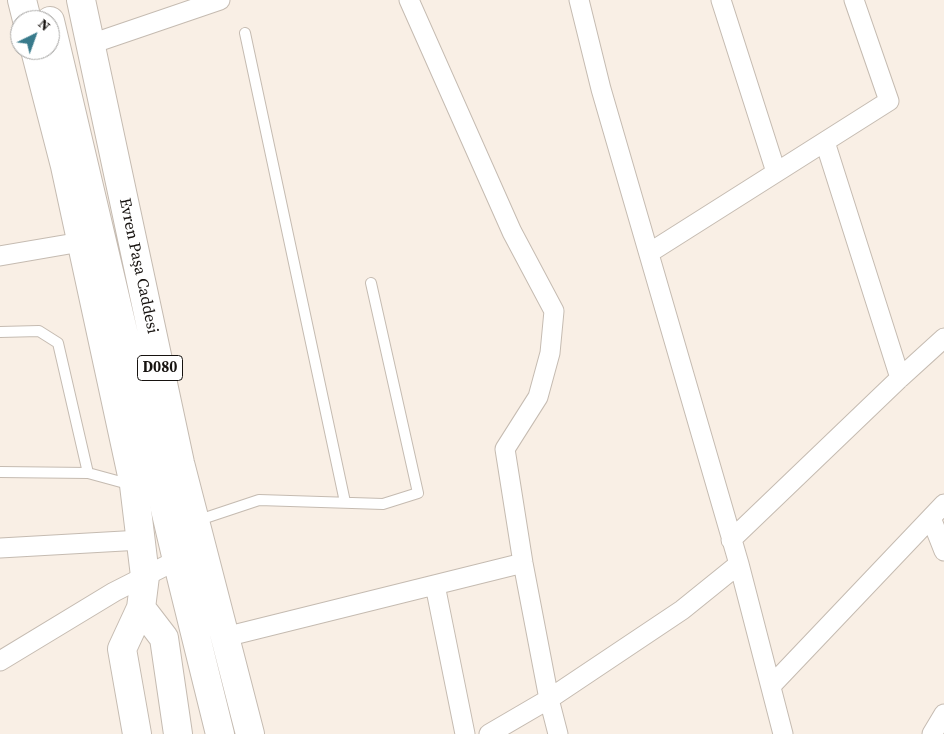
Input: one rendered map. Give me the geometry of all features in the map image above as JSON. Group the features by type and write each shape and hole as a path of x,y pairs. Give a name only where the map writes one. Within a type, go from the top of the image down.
{"main road":[{"name":"Evren Paşa Caddesi","path":"81,0 180,463 250,734"},
{"path":"38,60 65,166 134,485 145,576 141,608 122,649 137,734"},
{"name":"Evren Paşa Caddesi","path":"59,60 220,734"},
{"path":"141,608 164,638 178,734"}],"street":[{"path":"90,44 220,0"},
{"path":"409,0 512,232 554,311 550,353 538,398 505,450 549,699 558,734"},
{"path":"578,0 601,89 739,564 783,734"},
{"path":"721,0 776,172"},
{"path":"649,253 889,101 854,0"},
{"path":"825,142 900,378"},
{"path":"0,256 81,242"},
{"path":"731,540 944,338"},
{"path":"771,686 944,504"},
{"path":"932,518 944,551"},
{"path":"0,548 141,540"},
{"path":"0,662 114,592 177,560"},
{"path":"225,637 524,563"},
{"path":"489,734 549,699 682,610 739,564"},
{"path":"435,585 465,734"},
{"path":"932,734 944,714"}],"lane":[{"path":"245,33 345,502"},
{"path":"195,521 259,500 383,504 418,493 371,284"},
{"path":"0,332 39,331 58,343 88,473"},
{"path":"0,472 88,473 134,485"}]}
